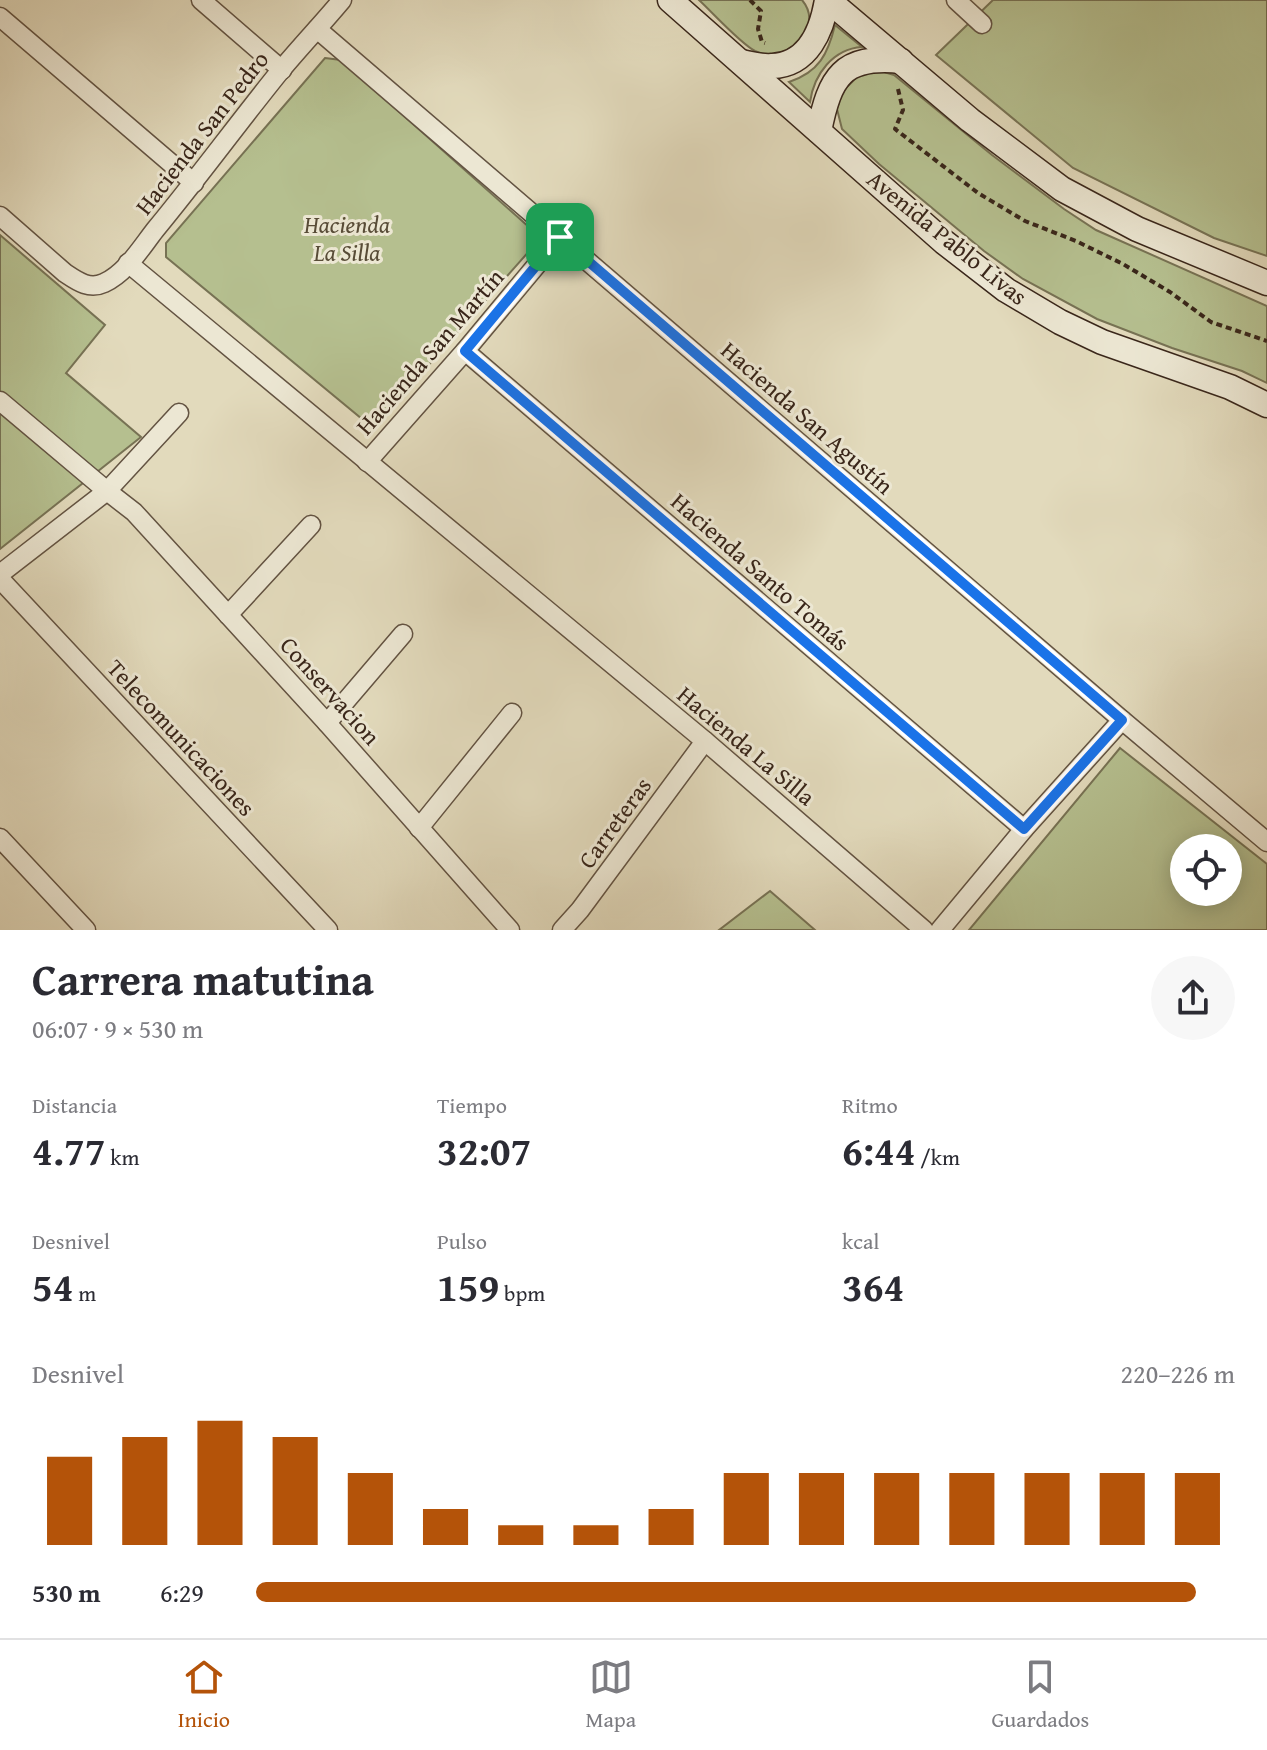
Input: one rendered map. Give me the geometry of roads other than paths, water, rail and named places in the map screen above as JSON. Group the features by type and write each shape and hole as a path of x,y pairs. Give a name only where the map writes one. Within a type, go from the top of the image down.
{"main road":[{"name":"Avenida Pablo Livas","path":"670,0 944,242 1006,290 1034,308 1102,342 1230,387 1267,405"},
{"path":"741,62 773,67 799,58 816,38 828,0 970,120 1062,189 1137,229 1267,283"},
{"path":"819,131 831,91 847,70 866,60 901,61"}],"street":[{"path":"201,0 282,70"},
{"name":"Hacienda San Pedro","path":"0,216 65,273 85,285 102,285 128,263 342,0"},
{"path":"956,0 982,24"},
{"path":"0,17 194,183"},
{"name":"Hacienda San Agustín","path":"317,29 1267,842"},
{"name":"Hacienda San Martín","path":"367,462 560,237"},
{"name":"Hacienda La Silla","path":"128,263 705,741 924,930"},
{"name":"Hacienda Santo Tomás","path":"465,351 1024,829"},
{"name":"Conservacion","path":"0,401 134,512 510,930"},
{"path":"0,576 107,491 179,413"},
{"path":"228,615 311,525"},
{"name":"Telecomunicaciones","path":"0,576 328,930"},
{"path":"327,723 403,634"},
{"path":"419,828 512,713"},
{"path":"940,930 1024,829 1122,720"},
{"name":"Carreteras","path":"562,930 705,741"},
{"path":"0,838 86,930"}]}
